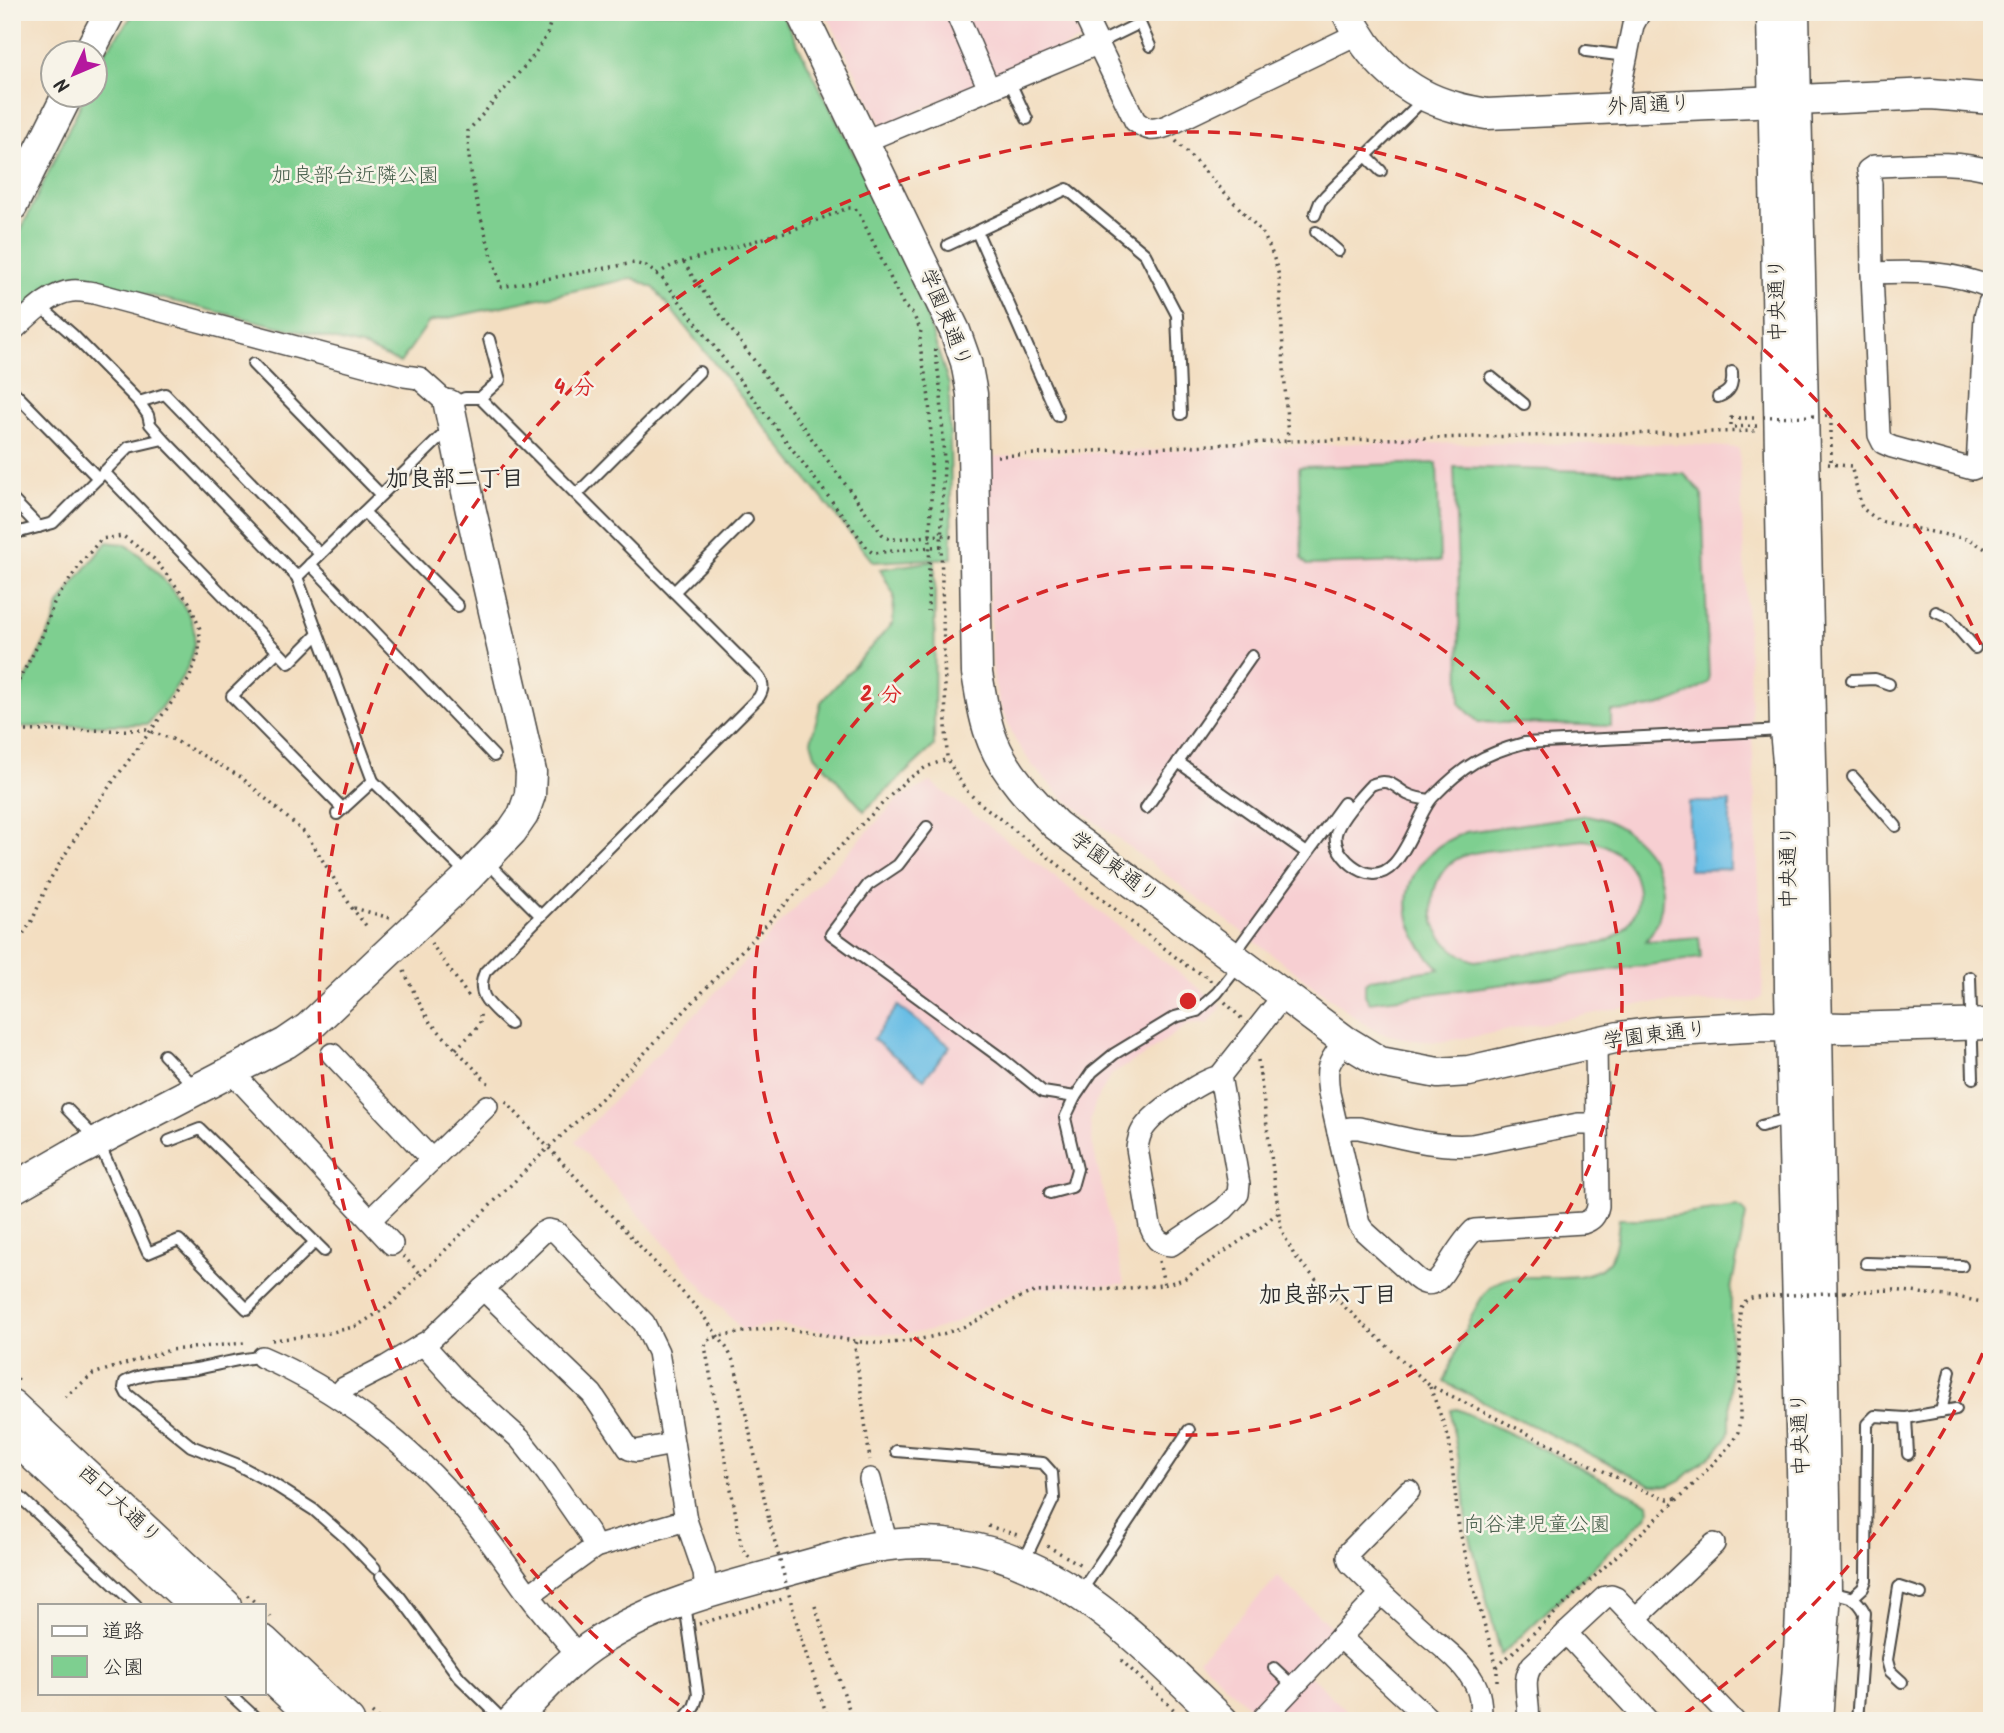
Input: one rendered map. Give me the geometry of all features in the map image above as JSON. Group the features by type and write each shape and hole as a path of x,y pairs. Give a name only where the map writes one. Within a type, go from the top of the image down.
{"street":[{"path":"96,38 110,12"},
{"name":"学園東通り","path":"801,12 955,331 966,362 972,394 977,673 984,717 993,744 1009,771 1031,801 1056,825 1236,963 1344,1040 1380,1062 1438,1073 1469,1072 1619,1037 1656,1032 1765,1026 1982,1024"},
{"path":"956,12 989,89"},
{"path":"1083,12 1135,121 1153,131 1167,126 1352,23"},
{"path":"1616,108 1633,25 1640,12"},
{"name":"中央通り","path":"1772,12 1784,100 1797,728 1788,762 1790,990 1805,1027 1827,1593 1817,1721"},
{"name":"中央通り","path":"1784,100 1794,12"},
{"name":"外周通り","path":"1352,23 1379,63 1403,82 1453,107 1487,114 1931,93 1992,99"},
{"path":"865,141 1097,44"},
{"path":"12,206 61,108"},
{"path":"1992,171 1958,164 1874,166 1868,170 1871,184 1879,435 1883,443 1972,469 1977,467 1985,317 1992,299"},
{"path":"1872,273 1953,276 1971,279 1992,288"},
{"path":"12,331 58,295 72,291 94,293 419,378 452,415 471,511 531,772 530,795 523,816 512,831 477,868 308,1028 286,1043 12,1189"},
{"path":"1220,1076 1238,1194 1224,1209 1171,1245 1164,1244 1155,1237 1150,1226 1137,1148 1139,1136 1151,1119 1201,1082 1220,1076 1284,995"},
{"name":"中央通り","path":"1793,1721 1798,1676 1827,1593 1803,1509 1793,1125 1805,1027"},
{"path":"1344,1040 1326,1070 1359,1224 1416,1278 1428,1284 1435,1282 1474,1230 1583,1223 1597,1214 1596,1043"},
{"path":"332,1054 432,1160"},
{"path":"231,1071 392,1244"},
{"path":"369,1220 432,1160 492,1096"},
{"path":"1338,1132 1359,1128 1455,1146 1578,1124 1597,1124"},
{"path":"338,1396 344,1388 423,1344 542,1233 548,1230 556,1232 643,1324 658,1352 686,1520 704,1572 693,1608"},
{"path":"483,1289 592,1394 629,1449 636,1451 673,1444"},
{"path":"423,1344 461,1386 520,1439 561,1492 595,1547"},
{"path":"256,1347 287,1368 338,1396 399,1445 442,1485 578,1655"},
{"name":"西口大通り","path":"12,1405 225,1604"},
{"name":"西口大通り","path":"12,1436 193,1604"},
{"path":"870,1479 887,1545"},
{"path":"1409,1491 1349,1552 1348,1557 1350,1563 1381,1594 1459,1663 1473,1680 1479,1694 1481,1721"},
{"path":"529,1595 595,1547 686,1520"},
{"path":"512,1721 578,1655 628,1624 693,1608 855,1551 919,1542 945,1543 991,1551 1028,1552 1087,1583 1098,1606 1158,1658 1223,1721"},
{"path":"1636,1618 1714,1544"},
{"path":"1261,1721 1381,1594"},
{"path":"1528,1721 1528,1671 1605,1597 1611,1596 1636,1618 1734,1721"},
{"path":"1566,1633 1648,1721"},
{"path":"1340,1637 1431,1721"},
{"path":"266,1643 349,1721"},
{"path":"266,1673 317,1721"}],"lane":[{"path":"1097,44 1138,17 1150,46"},
{"path":"1586,51 1626,56"},
{"path":"1009,80 1027,119"},
{"path":"1315,215 1320,202 1427,96"},
{"path":"1366,156 1381,171"},
{"path":"1054,180 1059,192"},
{"path":"948,245 1067,189 1146,254 1177,315 1181,414"},
{"path":"976,232 1058,416"},
{"path":"1316,232 1338,251"},
{"path":"41,307 72,334 139,402 148,415 150,424 163,439 297,578 373,781 477,868 541,916"},
{"path":"297,578 381,495 465,398 481,398 500,380 489,340"},
{"path":"253,364 381,495"},
{"path":"577,494 699,372"},
{"path":"1718,397 1729,391 1733,384 1732,372"},
{"path":"1491,377 1524,404"},
{"path":"12,390 289,663 317,634"},
{"path":"139,402 165,394 320,554"},
{"path":"481,398 760,677 763,684 759,697 485,972 480,982 482,992 486,1000 510,1024"},
{"path":"12,534 53,523 130,447 163,439"},
{"path":"12,499 39,527"},
{"path":"364,512 458,606"},
{"path":"674,592 747,519"},
{"path":"310,564 494,756"},
{"path":"1936,612 1949,618 1975,648"},
{"path":"277,652 232,696 340,812 373,781"},
{"path":"1146,808 1252,656"},
{"path":"1852,680 1875,679 1889,684"},
{"path":"1430,800 1417,798 1388,782 1371,785 1335,835 1339,850 1356,868 1370,875 1383,872 1395,864 1430,800 1459,772 1481,757 1524,743 1797,728"},
{"path":"1178,762 1307,853"},
{"path":"1853,776 1896,826"},
{"path":"1050,1193 1072,1187 1077,1170 1065,1118 1092,1072 1114,1054 1175,1017 1197,1011 1217,993 1307,853 1344,803"},
{"path":"927,827 898,865 869,885 831,934 1044,1092 1075,1097"},
{"path":"1970,977 1982,1024 1973,1078"},
{"path":"164,1055 198,1089"},
{"path":"67,1109 98,1141 148,1253 179,1240 247,1309 314,1242"},
{"path":"1760,1126 1780,1121 1793,1125"},
{"path":"169,1141 200,1129 324,1251"},
{"path":"1866,1263 1962,1266"},
{"path":"256,1347 240,1358 194,1369 137,1376 125,1382 124,1388 127,1394 191,1446 236,1464 314,1510 378,1572 400,1597 459,1677 504,1721"},
{"path":"1941,1412 1950,1371"},
{"path":"1827,1593 1863,1588 1866,1580 1867,1424 1875,1416 1906,1418 1956,1409"},
{"path":"1906,1418 1908,1454"},
{"path":"1087,1583 1189,1430"},
{"path":"896,1451 1043,1463 1052,1473 1054,1498 1028,1552"},
{"path":"19,1496 135,1604"},
{"path":"1902,1682 1891,1671 1887,1660 1899,1587 1921,1594"},
{"path":"1827,1593 1859,1602 1865,1613 1857,1721"},
{"path":"688,1721 685,1718 694,1707 698,1695 693,1608"},
{"path":"1274,1668 1294,1686"},
{"path":"230,1694 259,1721"}],"path":[{"path":"553,12 547,35 531,59 468,131 467,152 501,287 634,263 646,266 662,278 873,554 941,546"},
{"path":"1167,126 1173,137 1261,231 1269,243 1279,276 1288,441"},
{"path":"657,274 683,261 795,229 848,208 858,211 904,306 914,314 921,331 919,338 925,368 932,441 928,611"},
{"path":"683,261 882,534 889,539 942,535"},
{"path":"974,457 1288,441 1763,431 1762,410"},
{"path":"1752,426 1731,427 1731,418 1830,416 1831,464"},
{"path":"1819,464 1851,466 1862,508 1879,521 1971,540 1992,553"},
{"path":"12,693 41,639 54,603 101,539 123,536 154,559 188,602 200,629 200,653 189,679 82,827 49,881 32,921 12,950"},
{"path":"12,731 152,731 200,754 241,777 307,835 352,908 368,928"},
{"path":"65,1397 93,1374 170,1350 256,1347 326,1334 357,1326 389,1306 601,1098 905,781 926,767 947,759"},
{"path":"352,908 416,926 471,1000"},
{"path":"400,963 430,1022 456,1049 492,1096 548,1148 699,1310 728,1350 735,1365 769,1520 801,1639 829,1721"},
{"path":"1236,963 1219,978 1209,978 1217,993 1254,1031 1281,1229 1294,1255 1321,1285 1429,1385 1642,1490 1668,1499 1678,1498"},
{"path":"456,1049 478,1027 481,1020 479,1012"},
{"path":"737,1561 749,1557 742,1549 705,1346 708,1340 717,1336 762,1329 783,1329 857,1342 888,1343 948,1332 1035,1292 1163,1285 1184,1279 1261,1227 1278,1212"},
{"path":"392,1244 422,1275"},
{"path":"1782,1286 1782,1299"},
{"path":"1836,1289 1836,1303"},
{"path":"1429,1385 1449,1438 1459,1528 1497,1667 1696,1483 1732,1443 1738,1433 1740,1418 1740,1310 1748,1298 1894,1290 1992,1304"},
{"path":"857,1342 855,1347 872,1471 870,1479"},
{"path":"976,1524 1002,1529 1028,1552 1050,1547 1087,1583"},
{"path":"775,1549 789,1546"},
{"path":"693,1608 790,1596"},
{"path":"815,1606 853,1721"},
{"path":"1114,1654 1186,1721"}],"shaded area":[{"path":"824,12 1069,12 1081,40 882,126"},
{"path":"1360,443 1682,444 1739,448 1762,997 1755,1002 1648,1003 1439,1042 1411,1040 1382,1033 1363,1023 1060,795 1032,765 1015,740 1001,708 994,682 986,457"},
{"path":"931,782 1222,1006 1208,1023 1187,1025 1111,1075 1096,1101 1090,1121 1093,1147 1124,1284 1019,1289 952,1324 907,1334 844,1334 776,1324 742,1330 575,1141 899,798"},
{"path":"1278,1577 1333,1629 1299,1665 1357,1721 1263,1721 1199,1659"}],"green space":[{"name":"加良部台近隣公園","path":"135,12 781,12 908,259 949,385 952,558 873,562 654,288 633,278 429,322 400,363 365,347 68,276 53,284 12,320 12,249 79,108 108,108 108,48"},
{"path":"1437,463 1440,561 1307,565 1302,559 1299,467"},
{"path":"1454,467 1684,474 1702,493 1709,682 1662,705 1611,711 1611,726 1478,722 1460,704"},
{"path":"107,542 123,544 138,554 186,608 194,634 194,648 183,676 148,724 12,727 12,704 54,622 59,605"},
{"path":"935,561 934,746 864,811 815,755 811,741 821,702 893,623 894,595 880,569"},
{"path":"1587,815 1620,827 1646,851 1661,882 1659,917 1646,941 1699,937 1701,958 1369,1002 1365,995 1365,983 1370,979 1440,969 1424,951 1413,929 1408,912 1408,895 1420,864 1432,852 1466,832","holes":["1584,840 1604,845 1620,855 1631,869 1637,885 1637,902 1632,918 1621,932 1603,943 1475,961 1454,950 1438,931 1432,907 1435,888 1443,872 1457,859 1483,851"]},
{"path":"1737,1207 1746,1215 1731,1289 1730,1429 1717,1450 1681,1480 1669,1486 1652,1485 1444,1382 1478,1303 1496,1283 1513,1277 1562,1277 1597,1271 1606,1265 1612,1256 1619,1219 1648,1219"},
{"name":"向谷津児童公園","path":"1457,1409 1648,1503 1649,1511 1645,1518 1501,1655 1467,1525 1464,1487 1451,1418 1451,1410"}],"water":[{"path":"1689,802 1730,802 1730,869 1689,870"},
{"path":"898,1006 950,1046 924,1079 873,1039"}],"district":[{"name":"加良部二丁目","path":"455,480"},
{"name":"加良部六丁目","path":"1328,1296"}]}
